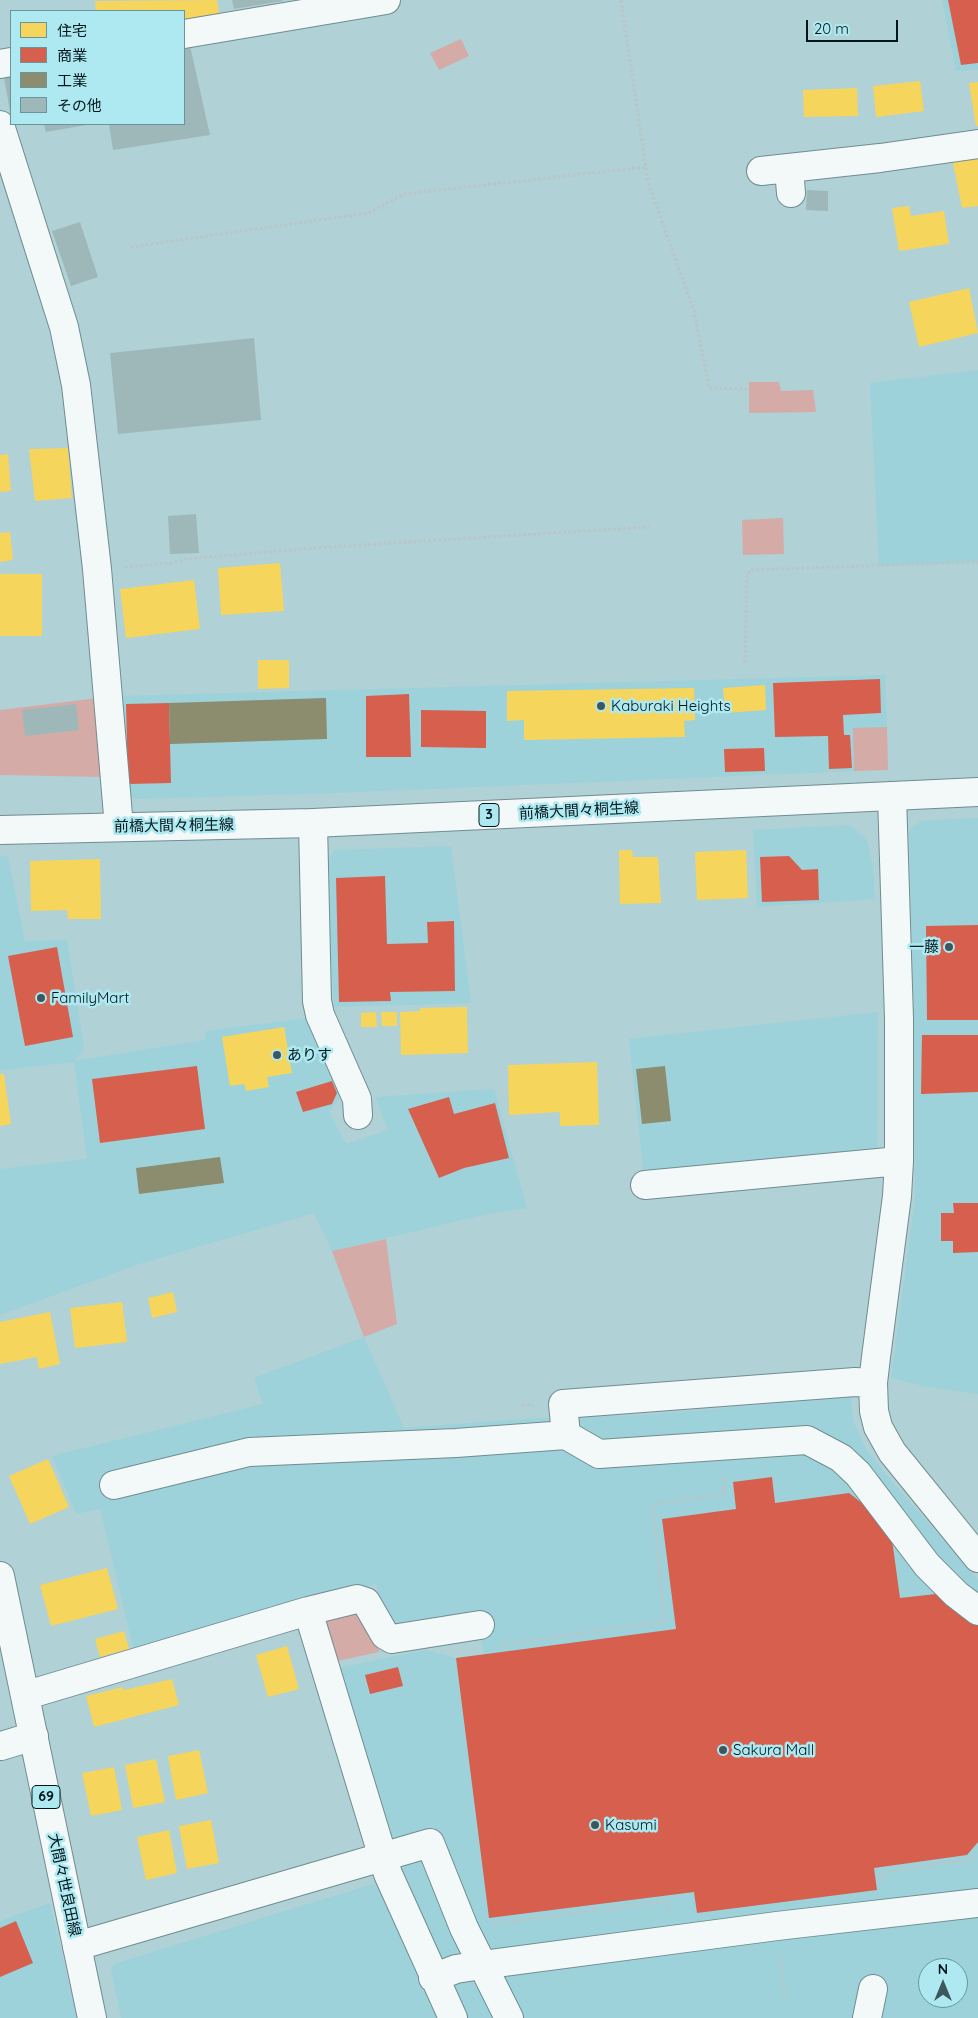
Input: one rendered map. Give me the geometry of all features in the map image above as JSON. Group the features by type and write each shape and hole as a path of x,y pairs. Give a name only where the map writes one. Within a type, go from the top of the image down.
{"street":[{"path":"185,34 386,0"},
{"path":"0,125 66,335 76,385 97,570 119,827"},
{"path":"762,171 790,181 978,144"},
{"name":"前橋大間々桐生線","path":"0,830 313,823 978,792"},
{"path":"892,796 899,1019 899,1161 897,1196 873,1383 874,1411 878,1427 904,1468 978,1558"},
{"path":"313,823 317,1001 320,1015 357,1099 358,1115"},
{"path":"645,1185 899,1161"},
{"path":"566,1435 564,1404 855,1382 873,1383"},
{"path":"114,1485 248,1452 456,1443 566,1435 599,1454 807,1440 841,1458 858,1474 927,1564 956,1594 978,1611"},
{"name":"大間々世良田線","path":"1,1581 27,1695 92,2018"},
{"path":"27,1695 308,1610 357,1599 366,1602 385,1635 392,1639 486,1636"},
{"path":"308,1610 383,1856 433,1978 453,2018"},
{"path":"1,1746 34,1736"},
{"path":"77,1946 430,1843 452,1900 509,2018"},
{"path":"433,1978 456,1969 482,1965 777,1926 978,1903"},
{"path":"867,2018 873,1989"}],"path":[{"path":"621,0 648,182 694,311 709,388 749,389"},
{"path":"131,247 368,213 404,194 646,167"},
{"path":"97,570 304,549 650,527"},
{"path":"745,663 747,574 752,570 978,562"},
{"path":"486,1636 664,1621 653,1504 723,1495 723,1477 731,1475"}],"shaded area":[{"path":"942,0 978,0 978,70 956,71"},
{"path":"461,39 469,56 439,70 430,53"},
{"path":"978,370 978,562 879,566 870,383"},
{"path":"749,382 779,382 781,391 813,390 816,412 749,413"},
{"path":"783,518 784,554 743,555 742,520"},
{"path":"885,675 887,727 853,729 854,771 335,793 135,799 124,788 120,696"},
{"path":"98,698 104,777 0,775 0,710"},
{"path":"887,727 888,770 854,771 853,728"},
{"path":"978,818 978,1394 923,1386 891,1378 915,1199 914,1028 909,830 921,821"},
{"path":"850,825 867,839 873,868 875,899 757,907 753,830"},
{"path":"451,846 471,1003 334,1007 326,862 335,850"},
{"path":"8,856 25,941 67,940 84,1048 74,1061 205,1040 206,1031 307,1018 343,1094 329,1112 346,1144 388,1130 375,1097 494,1089 527,1208 483,1215 332,1251 314,1213 139,1264 0,1315 0,1169 87,1159 74,1062 0,1070 0,857"},
{"path":"878,1012 877,1155 644,1179 629,1039"},
{"path":"386,1239 397,1324 364,1337 332,1251"},
{"path":"364,1337 404,1428 523,1419 642,1415 851,1397 853,1421 866,1449 978,1580 978,2018 464,2018 385,1831 334,1669 425,1650 456,1658 484,1654 476,1610 395,1624 384,1617 376,1584 344,1591 134,1651 100,1509 76,1514 52,1456 263,1404 254,1378"},
{"path":"354,1613 364,1619 377,1641 379,1652 333,1662 320,1621"},
{"path":"376,1883 439,2018 121,2018 111,1969 114,1964"},
{"path":"50,1903 77,2018 0,2018 0,1921"}],"building: 住宅":[{"path":"217,0 220,18 185,24 185,10 96,10 95,1"},
{"path":"920,81 924,111 876,117 873,86"},
{"path":"978,82 978,126 976,126 969,83"},
{"path":"857,88 858,116 804,117 803,90"},
{"path":"978,155 978,206 962,208 952,158"},
{"path":"909,206 911,216 944,211 949,244 899,251 892,208"},
{"path":"969,288 978,333 919,347 909,302"},
{"path":"68,448 72,498 35,501 29,449"},
{"path":"8,454 11,491 0,492 0,455"},
{"path":"10,532 13,560 0,562 0,533"},
{"path":"280,563 284,611 221,615 218,568"},
{"path":"0,574 42,574 42,636 0,636"},
{"path":"194,580 200,629 126,638 120,589"},
{"path":"258,660 289,660 289,688 258,689"},
{"path":"765,685 766,710 725,713 723,688"},
{"name":"Kaburaki Heights","path":"694,688 695,720 684,721 685,737 524,740 524,720 507,721 507,691"},
{"path":"619,850 632,850 633,857 658,857 661,903 620,904"},
{"path":"746,850 748,898 697,900 695,852"},
{"path":"100,859 101,919 68,919 67,910 31,911 30,861"},
{"path":"467,1007 468,1053 401,1055 400,1012 420,1011 420,1008"},
{"path":"376,1012 377,1027 361,1027 361,1013"},
{"path":"381,1012 397,1012 397,1026 382,1026"},
{"path":"284,1027 292,1073 267,1077 269,1087 246,1091 244,1084 230,1086 222,1037"},
{"path":"597,1062 599,1125 560,1126 560,1112 509,1115 508,1065"},
{"path":"0,1074 4,1074 11,1124 0,1126"},
{"path":"173,1292 177,1312 152,1318 148,1298"},
{"path":"122,1302 127,1342 75,1348 70,1308"},
{"path":"50,1312 60,1364 39,1369 37,1357 0,1364 0,1322"},
{"path":"48,1459 69,1507 30,1524 9,1476"},
{"path":"107,1568 118,1609 51,1626 40,1585"},
{"path":"124,1631 129,1649 100,1657 95,1639"},
{"path":"287,1646 299,1689 268,1697 256,1655"},
{"path":"172,1679 179,1705 94,1727 86,1696 123,1687 124,1690"},
{"path":"199,1750 208,1793 176,1800 168,1756"},
{"path":"156,1759 165,1802 133,1808 125,1765"},
{"path":"114,1767 122,1810 91,1816 82,1773"},
{"path":"211,1820 219,1863 187,1869 179,1826"},
{"path":"169,1830 177,1873 146,1880 137,1837"}],"building: 商業":[{"path":"948,0 978,0 978,63 961,65"},
{"path":"880,679 881,713 843,715 844,735 850,735 852,768 829,769 828,736 775,737 773,683"},
{"path":"409,694 411,757 366,757 366,696"},
{"path":"169,703 171,783 128,784 126,704"},
{"path":"421,710 486,711 486,748 421,747"},
{"path":"764,748 765,771 725,772 724,749"},
{"path":"789,856 802,870 818,869 819,900 762,902 760,857"},
{"path":"385,876 387,944 428,943 427,922 454,921 455,991 390,992 391,1001 339,1002 336,878"},
{"path":"978,925 978,1020 927,1020 926,926"},
{"path":"57,947 73,1037 25,1046 8,956"},
{"path":"922,1035 978,1035 978,1092 921,1094"},
{"path":"197,1066 205,1129 100,1143 92,1079"},
{"path":"332,1081 337,1093 332,1104 303,1112 296,1092"},
{"path":"449,1097 454,1114 495,1103 509,1158 464,1168 439,1178 408,1109"},
{"path":"953,1203 978,1203 978,1252 953,1253 953,1241 941,1241 941,1213 954,1213"},
{"name":"Sakura Mall","path":"772,1477 775,1503 849,1493 890,1525 900,1598 936,1594 978,1625 978,1842 967,1855 874,1868 877,1890 697,1913 694,1892 489,1918 456,1658 676,1629 662,1519 736,1509 733,1482"},
{"path":"398,1667 403,1686 370,1694 365,1675"},
{"path":"16,1921 33,1963 0,1977 0,1928"}],"building: 工業":[{"path":"326,698 327,739 170,744 169,703"},
{"path":"665,1066 671,1121 642,1124 636,1069"},
{"path":"220,1157 224,1183 139,1194 136,1168"}],"building: その他":[{"path":"232,0 283,0 283,1 234,9"},
{"path":"189,41 210,135 113,150 109,125 185,125 185,42"},
{"path":"10,76 10,111 4,78"},
{"path":"44,125 86,125 46,132"},
{"path":"807,190 828,191 828,211 806,210"},
{"path":"80,222 98,277 71,286 52,231"},
{"path":"254,338 261,420 118,434 110,353"},
{"path":"196,514 199,553 170,554 168,516"},
{"path":"76,704 79,730 25,736 22,710"}],"place":[{"name":"Kaburaki Heights","path":"601,706"},
{"name":"一藤","path":"949,947"},
{"name":"FamilyMart","path":"41,998"},
{"name":"ありす","path":"277,1055"},
{"name":"Sakura Mall","path":"723,1750"},
{"name":"Kasumi","path":"595,1825"}]}
